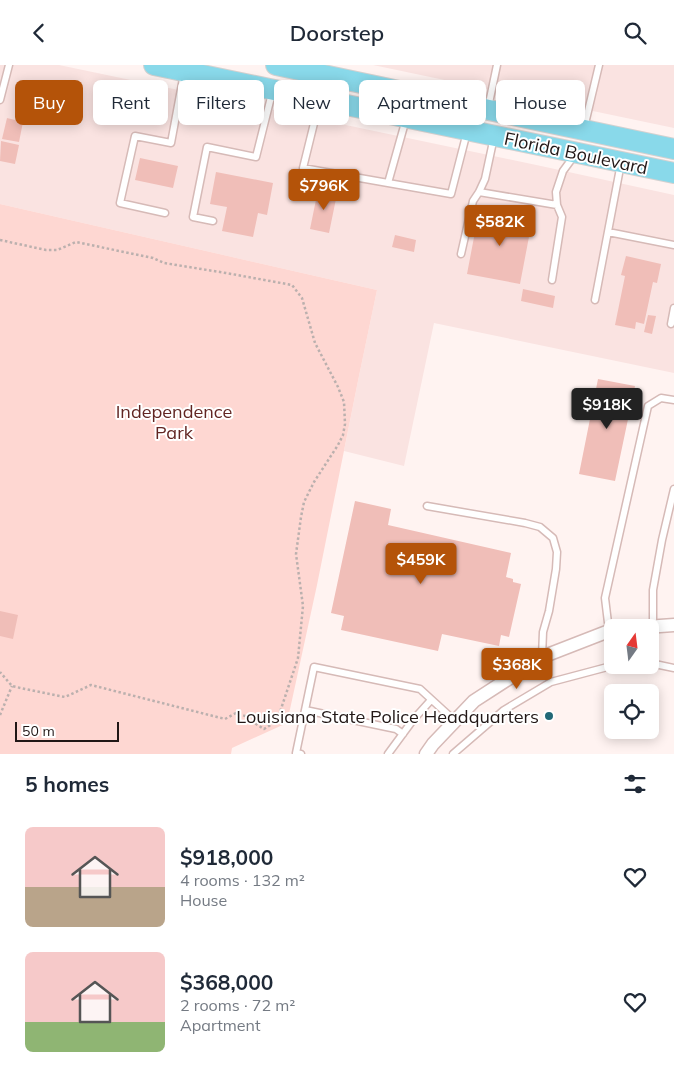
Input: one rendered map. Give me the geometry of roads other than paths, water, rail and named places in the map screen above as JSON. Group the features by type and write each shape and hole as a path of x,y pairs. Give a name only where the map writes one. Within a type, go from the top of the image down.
{"main road":[{"name":"Florida Boulevard","path":"154,65 272,89"},
{"name":"Florida Boulevard","path":"279,65 674,149"},
{"path":"272,89 279,65"},
{"name":"Florida Boulevard","path":"442,125 674,173"},
{"path":"576,153 583,130"}],"street":[{"path":"659,626 674,625"},
{"path":"426,754 433,744 474,701 542,657 604,634"}],"lane":[{"path":"0,100 9,65"},
{"path":"488,109 496,65"},
{"path":"583,130 599,65"},
{"path":"164,213 120,203 135,136 171,143 184,71"},
{"path":"213,221 193,217 207,147 256,157 272,89"},
{"path":"314,125 303,168 451,194 467,130"},
{"path":"388,183 404,125"},
{"path":"461,254 473,201 485,179 494,136"},
{"path":"552,280 562,217 557,205 556,192 563,171 576,153"},
{"path":"596,300 621,162"},
{"path":"479,192 557,205"},
{"path":"608,232 674,245"},
{"path":"671,324 674,308"},
{"path":"609,619 606,598 648,407 661,398 674,401"},
{"path":"651,619 653,590 674,489"},
{"path":"427,506 525,523 540,527 553,538 557,552 556,569 549,611 543,632 542,657"},
{"path":"659,665 674,668"},
{"path":"301,754 296,753 314,667 420,689 455,721"},
{"path":"453,754 504,709 551,682 604,668"},
{"path":"388,754 413,720 431,700"},
{"path":"305,710 396,729 403,734"}],"place":[{"name":"Louisiana State Police Headquarters","path":"549,716"}],"park label":[{"name":"Independence Park","path":"174,422"}]}
